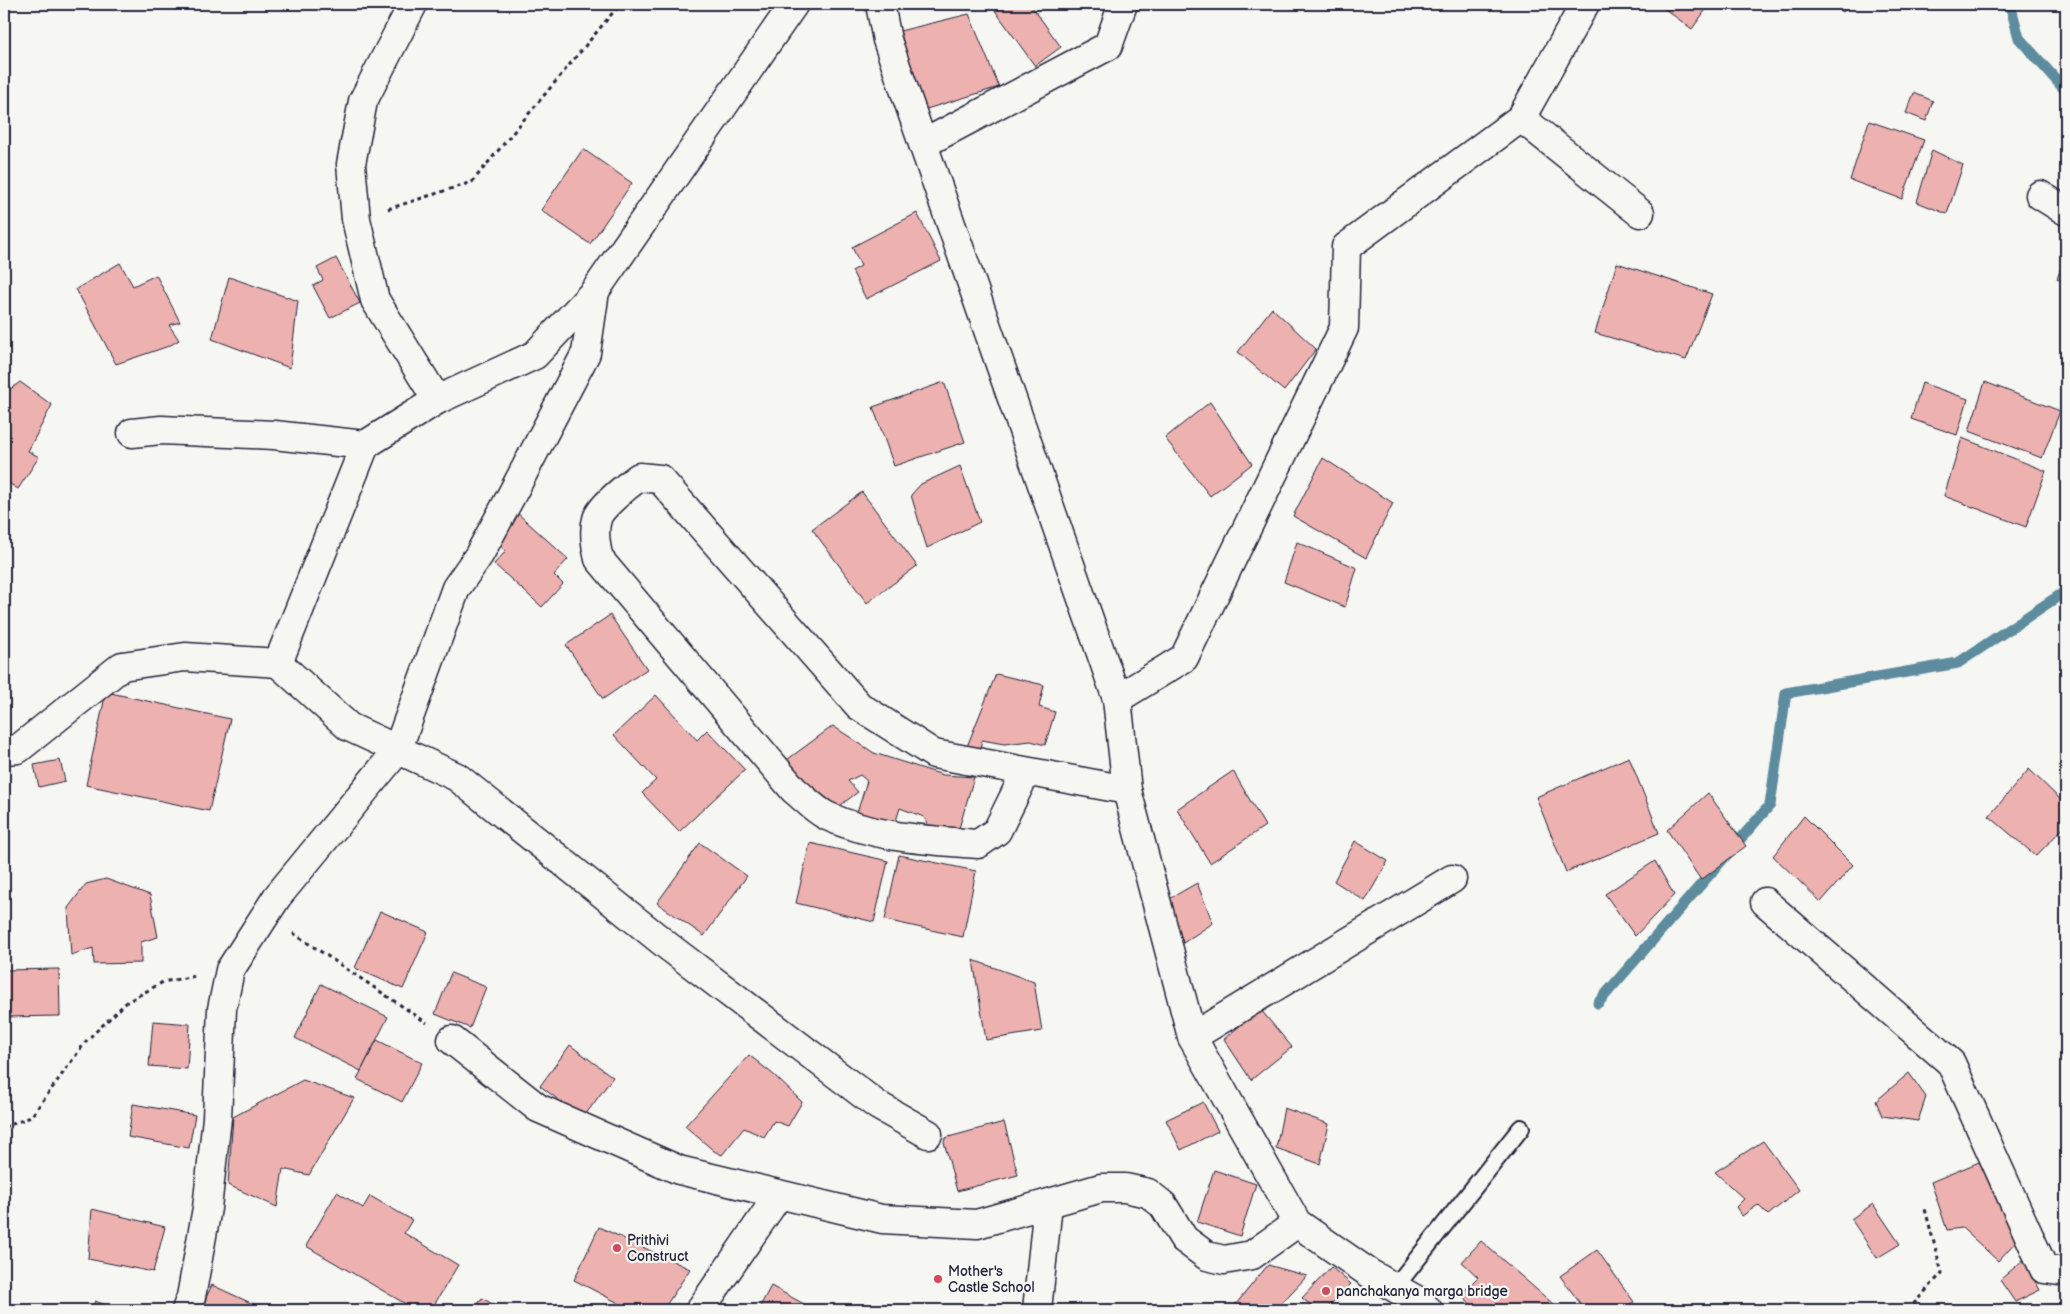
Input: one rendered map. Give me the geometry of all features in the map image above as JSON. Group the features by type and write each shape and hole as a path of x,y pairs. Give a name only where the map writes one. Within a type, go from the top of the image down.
{"street":[{"path":"412,4 363,101 351,164 356,219 375,300 437,400"},
{"path":"278,662 365,445 437,400 535,355 595,290 794,4"},
{"path":"880,4 888,40 922,144 1117,699 1127,790 1192,1038 1297,1222 1369,1273 1420,1302 1428,1310"},
{"path":"922,144 1108,46 1123,4"},
{"path":"1117,699 1184,658 1344,328 1346,247 1521,118 1585,4"},
{"path":"1521,118 1640,213"},
{"path":"2040,195 2066,211"},
{"path":"186,1310 191,1297 207,1208 217,1118 222,1009 230,970 277,897 397,751 456,588 479,555 586,353 595,290"},
{"path":"132,433 162,430 274,435 365,445"},
{"path":"1026,772 997,831 978,844 896,837 857,827 825,815 794,790 599,559 595,542 597,518 623,488 639,477 660,479 859,706 934,754 1127,790"},
{"path":"4,750 18,749 122,666 185,657 278,662 349,726 397,751 457,777 669,948 877,1105 928,1134"},
{"path":"1192,1038 1452,879"},
{"path":"1764,902 1951,1063 2044,1269 2066,1272"},
{"path":"452,1040 538,1108 679,1170 778,1196 882,1219 977,1224 1101,1188 1125,1188 1148,1193 1163,1205 1184,1239 1207,1256 1224,1260 1252,1255 1297,1222"},
{"path":"700,1310 778,1196"},
{"path":"1037,1310 1048,1204"}],"lane":[{"path":"1395,1287 1521,1128"}],"path":[{"path":"356,219 472,182 620,4"},
{"path":"266,914 452,1040"},
{"path":"4,1127 31,1117 87,1040 128,1002 163,982 230,970"},
{"path":"1908,1310 1942,1273 1925,1209"}],"building":[{"path":"1030,4 1061,47 1035,66 991,5"},
{"path":"1658,4 1710,4 1692,29"},
{"path":"1833,4 1852,4 1843,12"},
{"path":"969,14 999,87 923,110 900,31"},
{"path":"1914,93 1933,101 1926,121 1906,113"},
{"path":"1869,121 1924,140 1902,199 1850,180"},
{"path":"583,149 632,183 590,244 541,210"},
{"path":"1932,150 1963,165 1947,214 1917,202"},
{"path":"917,213 941,261 866,299 852,271 861,266 852,247"},
{"path":"2066,257 2066,283 2057,279"},
{"path":"336,258 360,303 330,318 313,286 323,280 317,268"},
{"path":"120,263 133,286 156,275 180,322 169,325 179,340 169,346 116,364 76,289"},
{"path":"1617,263 1712,294 1686,360 1595,333"},
{"path":"229,277 298,301 290,368 212,339"},
{"path":"1272,308 1316,349 1284,391 1238,352"},
{"path":"20,382 52,405 28,451 39,457 18,489 4,480 4,394"},
{"path":"944,382 965,442 894,466 873,407"},
{"path":"1985,382 2060,411 2042,458 1969,431"},
{"path":"1922,383 1968,399 1957,435 1911,419"},
{"path":"1210,402 1252,464 1210,496 1165,438"},
{"path":"1962,438 2046,471 2026,527 1944,496"},
{"path":"1323,458 1393,503 1366,558 1293,516"},
{"path":"960,466 980,522 927,548 911,495 921,484"},
{"path":"862,492 917,566 867,603 812,529"},
{"path":"515,511 568,559 554,575 563,584 542,607 494,564 506,551 490,537"},
{"path":"1297,542 1357,568 1345,607 1284,582"},
{"path":"610,615 647,669 603,699 566,645"},
{"path":"996,674 1044,685 1039,707 1055,712 1045,745 1031,741 1004,744 982,740 979,752 966,749"},
{"path":"106,692 230,719 209,811 86,785"},
{"path":"656,695 697,740 707,730 745,770 679,832 642,793 656,780 614,735"},
{"path":"833,726 874,753 943,775 974,777 958,832 928,826 924,817 900,808 895,824 857,813 867,781 860,775 848,781 858,792 837,808 784,762"},
{"path":"1629,757 1659,833 1566,872 1536,797"},
{"path":"60,760 65,781 39,787 34,765"},
{"path":"2029,769 2066,805 2066,825 2036,856 1989,816"},
{"path":"1233,771 1265,826 1210,863 1177,809"},
{"path":"1708,793 1746,846 1701,880 1667,830"},
{"path":"1804,816 1853,865 1821,902 1773,856"},
{"path":"1355,841 1388,861 1365,901 1334,881"},
{"path":"700,843 747,876 704,936 657,903"},
{"path":"810,843 888,861 874,922 796,903"},
{"path":"899,855 976,871 963,937 885,920"},
{"path":"1655,861 1674,895 1635,936 1605,894"},
{"path":"106,879 150,895 158,937 141,942 141,963 94,964 93,948 71,955 68,908 86,884"},
{"path":"1197,883 1213,923 1183,943 1169,899"},
{"path":"380,911 428,932 403,989 355,968"},
{"path":"973,960 1034,982 1042,1031 986,1040"},
{"path":"59,969 60,1016 4,1017 4,970"},
{"path":"451,973 486,987 470,1028 435,1014"},
{"path":"321,984 388,1017 361,1071 295,1038"},
{"path":"1260,1009 1292,1047 1251,1080 1224,1039"},
{"path":"153,1021 190,1024 187,1069 149,1066"},
{"path":"377,1040 422,1063 402,1102 357,1079"},
{"path":"570,1045 613,1077 583,1118 540,1086"},
{"path":"749,1055 774,1075 802,1102 788,1126 774,1121 764,1137 744,1128 722,1155 714,1151 685,1126"},
{"path":"1909,1073 1926,1097 1918,1121 1882,1116 1876,1101"},
{"path":"303,1080 354,1098 309,1175 283,1169 277,1207 228,1185 233,1117"},
{"path":"1203,1102 1218,1131 1181,1150 1166,1120"},
{"path":"133,1104 195,1115 189,1148 128,1137"},
{"path":"1284,1108 1329,1124 1320,1164 1276,1148"},
{"path":"1004,1122 1018,1175 957,1191 944,1142 945,1138"},
{"path":"1763,1141 1799,1190 1768,1215 1758,1205 1742,1216 1736,1207 1744,1199 1715,1172"},
{"path":"1984,1160 2020,1237 1998,1261 1962,1228 1947,1230 1931,1182"},
{"path":"1214,1170 1256,1184 1240,1236 1197,1222"},
{"path":"337,1192 363,1208 370,1196 412,1220 404,1233 458,1265 431,1310 416,1310 306,1246"},
{"path":"1873,1204 1900,1244 1877,1258 1851,1219"},
{"path":"92,1209 165,1227 153,1272 88,1259"},
{"name":"Prithivi Construct","path":"599,1227 690,1269 663,1310 632,1310 574,1280"},
{"path":"1481,1241 1560,1310 1476,1310 1461,1294 1478,1277 1462,1262"},
{"path":"1597,1250 1634,1302 1621,1310 1585,1310 1560,1276"},
{"path":"2023,1260 2040,1290 2015,1302 2000,1280"},
{"path":"1268,1265 1307,1276 1275,1310 1231,1310"},
{"name":"panchakanya marga bridge","path":"1331,1267 1351,1284 1325,1310 1317,1310 1302,1298"},
{"path":"212,1285 266,1310 200,1310"},
{"path":"771,1286 815,1310 758,1310"},
{"path":"482,1298 503,1310 474,1310"},
{"path":"2066,1299 2066,1310 2052,1310"},
{"path":"95,1301 119,1310 91,1310"}],"waterway":[{"path":"2010,4 2019,38 2066,91"},
{"path":"1598,1003 1770,805 1786,693 1958,663 2066,591"}],"place":[{"name":"Prithivi Construct","path":"617,1248"},
{"name":"Mother's Castle School","path":"938,1279"},
{"name":"panchakanya marga bridge","path":"1326,1291"}]}
